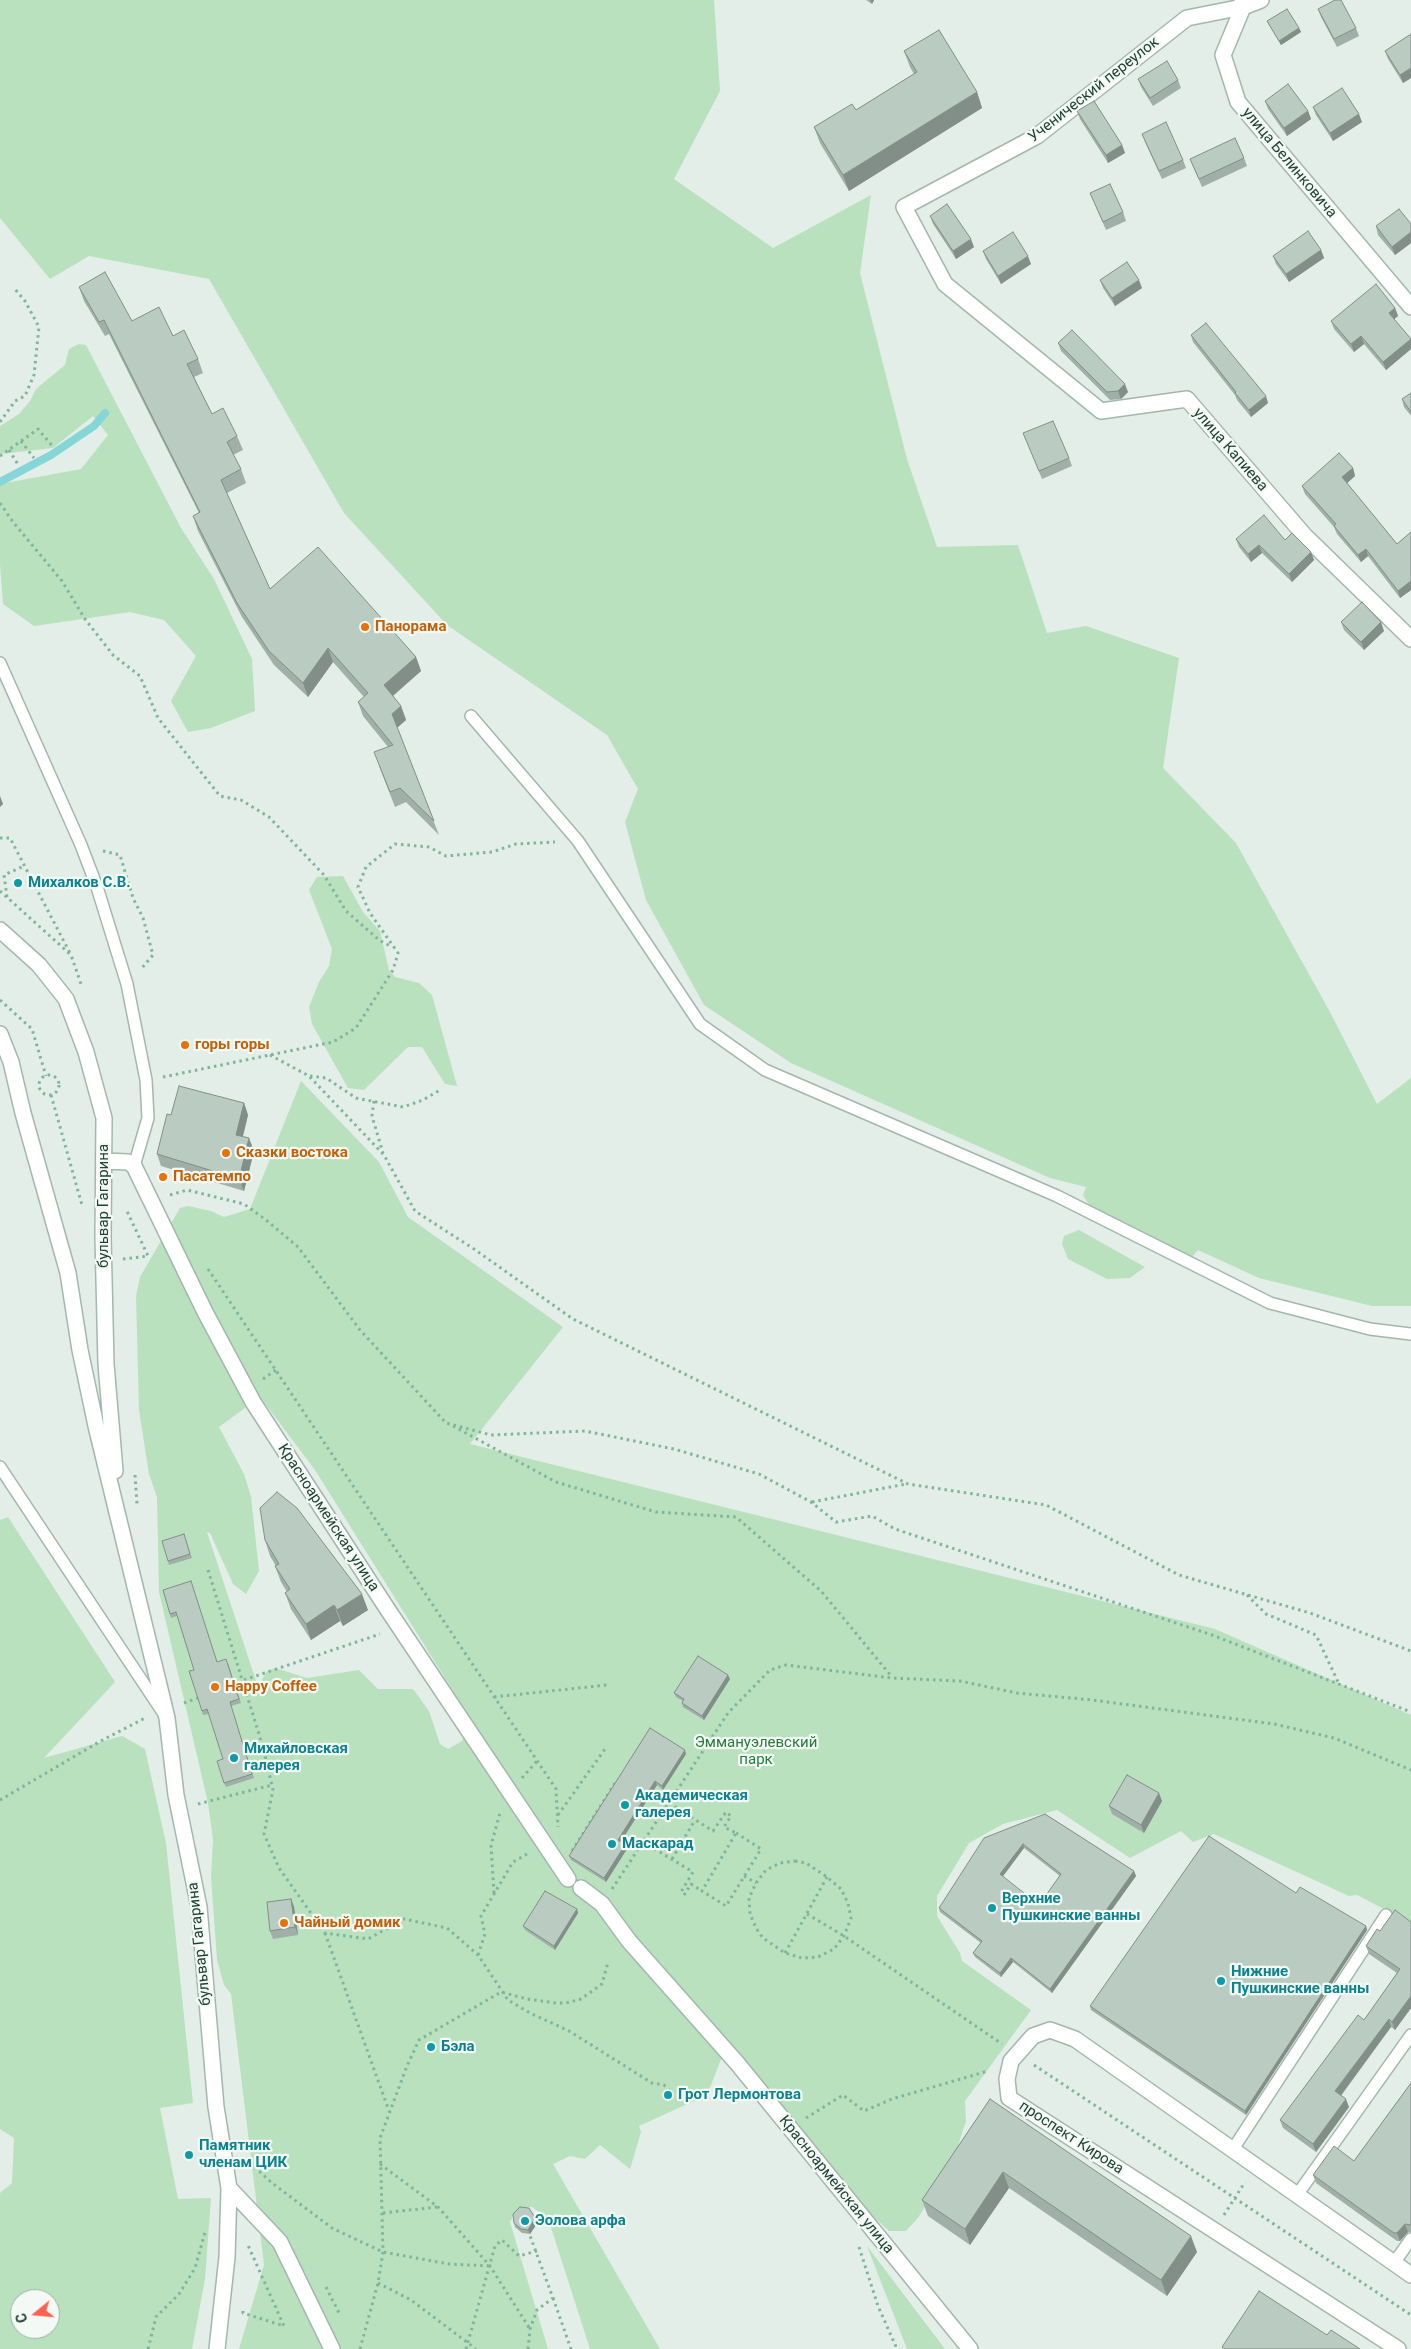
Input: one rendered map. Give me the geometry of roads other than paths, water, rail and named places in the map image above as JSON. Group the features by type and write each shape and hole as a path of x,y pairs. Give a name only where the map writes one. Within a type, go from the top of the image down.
{"street":[{"name":"Ученический переулок","path":"904,207 1037,136 1186,18 1242,3 1261,0"},
{"name":"улица Белинковича","path":"1242,3 1223,56 1238,102 1411,307"},
{"name":"улица Капиева","path":"904,207 945,284 1101,411 1187,399 1305,536 1411,639"},
{"name":"бульвар Гагарина","path":"0,930 39,966 66,999 86,1052 104,1118 105,1161 102,1237 106,1364 118,1515"},
{"name":"бульвар Гагарина","path":"0,1034 11,1062 23,1113 68,1273 82,1360 164,1714 176,1794 199,1907 216,2107 229,2188 227,2257 217,2349"},
{"path":"105,1161 128,1162 134,1166"},
{"name":"Красноармейская улица","path":"134,1166 205,1312 253,1402 400,1628 568,1879"},
{"name":"Красноармейская улица","path":"581,1888 602,1904 629,1941 738,2063 865,2223 970,2349"},
{"name":"проспект Кирова","path":"1233,2149 1075,2039 1050,2030 1033,2036 1013,2059 1007,2079 1009,2098 1398,2349"},
{"path":"1233,2149 1411,2275"},
{"path":"229,2188 280,2242 332,2349"}],"lane":[{"path":"0,663 81,845 100,895 128,984 146,1080 148,1118 134,1166"},
{"path":"471,716 578,841 700,1024 765,1070 1057,1196 1270,1303 1370,1329 1411,1334"},
{"path":"0,1467 164,1714"},
{"path":"1233,2149 1386,1915"},
{"path":"1297,2195 1411,2035"},
{"path":"1394,2263 1411,2239"}],"waterway":[{"path":"0,482 51,455 94,426 105,413"}],"place":[{"name":"Панорама","path":"365,627"},
{"name":"Михалков С.В.","path":"18,883"},
{"name":"горы горы","path":"185,1045"},
{"name":"Сказки востока","path":"226,1153"},
{"name":"Пасатемпо","path":"163,1177"},
{"name":"Happy Coffee","path":"215,1687"},
{"name":"Михайловская галерея","path":"234,1758"},
{"name":"Академическая галерея","path":"625,1805"},
{"name":"Маскарад","path":"612,1844"},
{"name":"Верхние Пушкинские ванны","path":"992,1908"},
{"name":"Чайный домик","path":"284,1923"},
{"name":"Нижние Пушкинские ванны","path":"1221,1981"},
{"name":"Бэла","path":"431,2047"},
{"name":"Грот Лермонтова","path":"668,2095"},
{"name":"Памятник членам ЦИК","path":"189,2155"},
{"name":"Эолова арфа","path":"525,2221"}],"park label":[{"name":"Эммануэлевский парк","path":"756,1752"}]}
